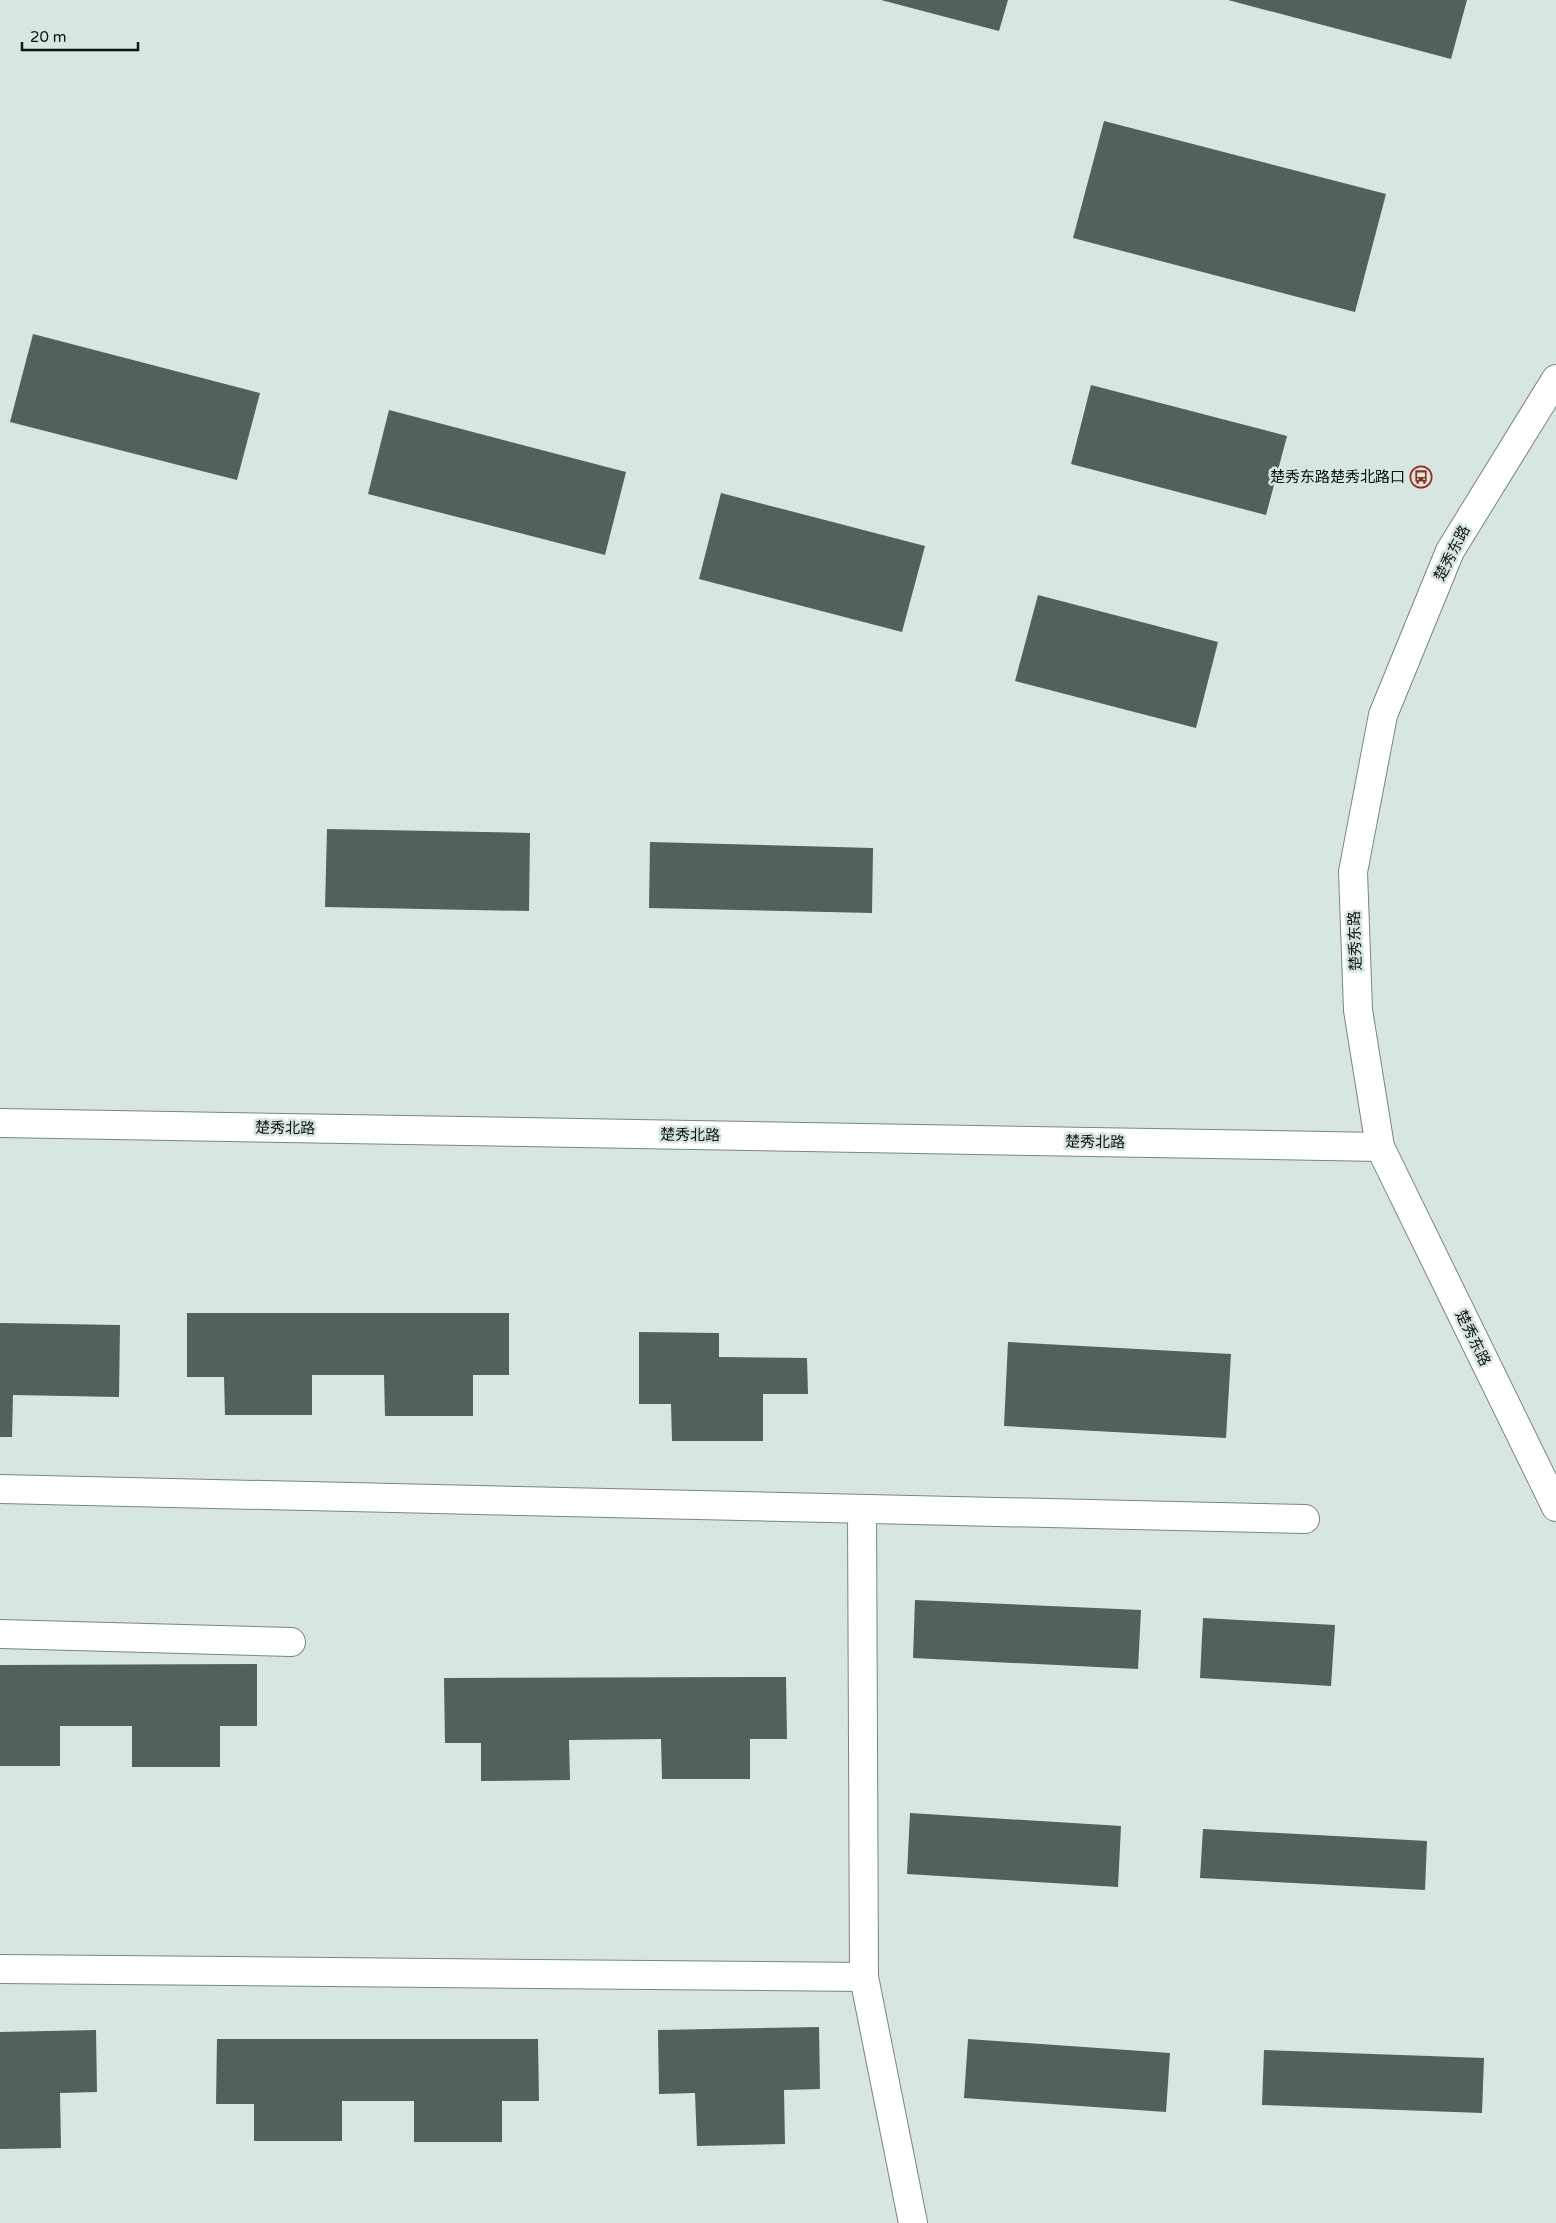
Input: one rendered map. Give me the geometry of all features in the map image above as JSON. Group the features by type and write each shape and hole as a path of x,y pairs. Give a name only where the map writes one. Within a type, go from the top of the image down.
{"street":[{"name":"楚秀东路","path":"1556,379 1450,551 1383,715 1353,872 1358,1010 1380,1148 1556,1507"},
{"name":"楚秀北路","path":"0,1123 1380,1148"},
{"path":"0,1489 1305,1519"},
{"path":"862,1509 864,1977 913,2223"},
{"path":"0,1634 291,1642"},
{"path":"0,1970 864,1977"}],"building":[{"path":"881,0 1008,0 999,31"},
{"path":"1228,0 1467,0 1451,59"},
{"path":"1104,121 1386,194 1355,312 1073,238"},
{"path":"33,334 260,393 237,480 10,422"},
{"path":"1091,385 1287,436 1266,515 1071,464"},
{"path":"389,410 626,472 605,555 368,494"},
{"path":"721,493 925,546 902,632 699,579"},
{"path":"1038,595 1218,642 1196,728 1015,681"},
{"path":"327,829 530,833 529,911 325,907"},
{"path":"650,842 873,848 872,913 649,908"},
{"path":"187,1313 509,1313 509,1375 473,1375 473,1416 385,1416 384,1375 312,1375 312,1415 225,1415 224,1377 187,1377"},
{"path":"0,1323 120,1325 119,1397 13,1395 12,1437 0,1437"},
{"path":"639,1332 719,1333 719,1357 807,1358 808,1394 763,1394 763,1441 672,1441 671,1404 639,1404"},
{"path":"1008,1342 1231,1354 1226,1438 1004,1426"},
{"path":"915,1600 1141,1610 1138,1669 913,1658"},
{"path":"1203,1618 1335,1625 1331,1686 1200,1678"},
{"path":"257,1664 257,1726 220,1726 220,1767 132,1767 132,1726 60,1726 60,1766 0,1766 0,1665"},
{"path":"786,1677 787,1739 750,1739 750,1779 662,1779 661,1739 569,1740 570,1780 481,1781 481,1743 445,1743 444,1678"},
{"path":"910,1813 1121,1826 1118,1887 907,1874"},
{"path":"1203,1829 1427,1841 1425,1890 1200,1878"},
{"path":"819,2027 820,2089 784,2090 785,2144 697,2146 695,2093 659,2094 658,2030"},
{"path":"96,2030 97,2092 60,2093 61,2148 0,2149 0,2032"},
{"path":"217,2039 538,2039 539,2101 502,2101 502,2142 414,2142 414,2101 342,2101 342,2141 254,2141 254,2104 216,2104"},
{"path":"968,2039 1170,2053 1166,2112 964,2098"},
{"path":"1264,2050 1484,2058 1482,2113 1262,2105"}],"place":[{"name":"楚秀东路楚秀北路口","path":"1421,477"}]}
